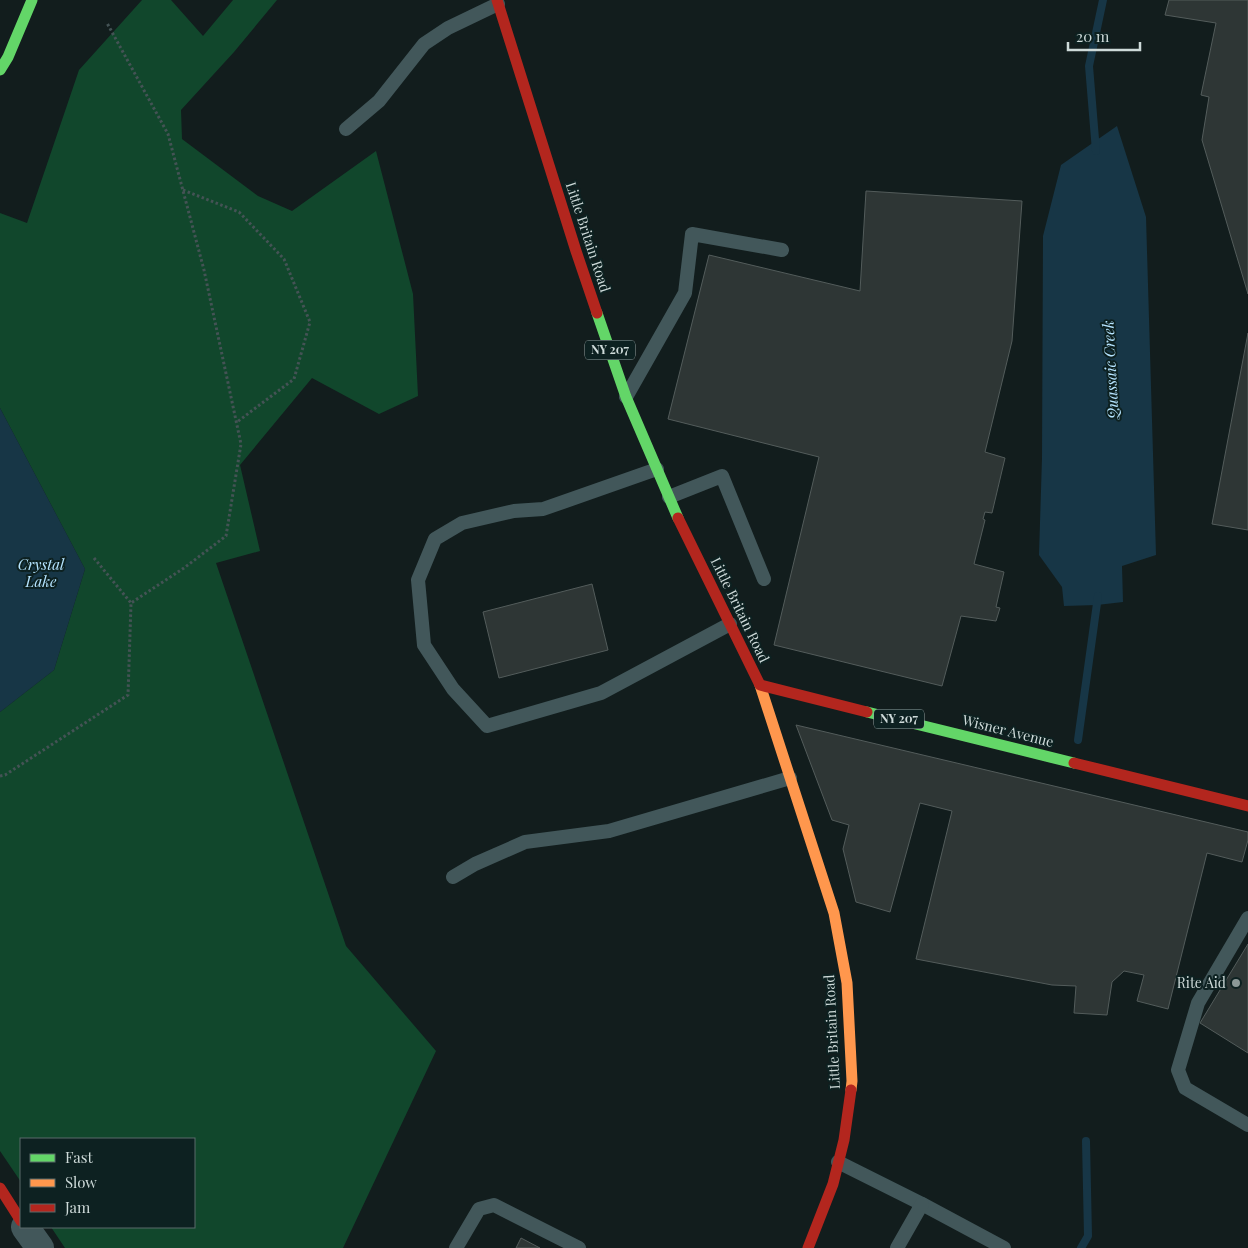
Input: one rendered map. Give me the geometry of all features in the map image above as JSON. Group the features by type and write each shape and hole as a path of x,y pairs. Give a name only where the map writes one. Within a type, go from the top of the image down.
{"main road":[{"path":"0,70 8,57 32,0"},
{"name":"Little Britain Road","path":"498,2 576,251 626,398 669,497 760,685 834,913 847,983 852,1080 844,1140 833,1184 808,1248"},
{"name":"Wisner Avenue","path":"760,685 1248,806"},
{"path":"0,1188 20,1219"}],"street":[{"path":"26,1228 40,1248"}],"lane":[{"path":"346,129 379,101 424,44 448,28 498,2"},
{"path":"626,398 685,293 692,234 782,250"},
{"path":"657,469 543,509 514,511 462,523 435,539 418,580 424,646 453,689 487,726 601,693 730,624"},
{"path":"669,497 722,476 764,579"},
{"path":"453,877 475,864 525,842 609,831 790,778"},
{"path":"1248,918 1198,1003 1178,1070 1185,1088 1248,1125"},
{"path":"838,1162 1004,1248"},
{"path":"897,1248 922,1204"},
{"path":"456,1248 478,1209 494,1205 578,1248"}],"path":[{"path":"107,23 168,134 204,270 241,444 226,536 184,568 131,602"},
{"path":"183,190 239,212 284,258 310,322 294,380 236,422"},
{"path":"0,776 128,695 131,602 94,558"}],"green space":[{"path":"142,0 171,0 203,36 233,0 277,0 234,52 181,110 182,139 258,196 292,211 376,151 413,294 418,396 379,414 312,378 240,465 260,551 216,563 346,946 436,1051 343,1248 65,1248 52,1228 195,1228 195,1138 20,1138 20,1181 0,1151 0,712 54,670 85,569 0,408 0,213 27,223 79,70"}],"water":[{"path":"1117,126 1146,217 1156,555 1122,566 1123,602 1064,606 1062,587 1039,555 1042,458 1043,236 1061,165"},
{"name":"Crystal Lake","path":"0,408 85,569 54,670 0,712"}],"building":[{"path":"1169,0 1248,0 1248,294 1202,140 1209,97 1201,95 1216,23 1165,15"},
{"path":"866,191 1022,201 1012,341 985,452 1005,458 992,513 985,512 983,519 985,520 974,564 1004,572 996,607 1000,608 996,621 961,616 942,686 774,645 819,457 668,419 709,255 860,291"},
{"path":"1248,333 1248,530 1212,524"},
{"path":"592,584 608,650 499,678 483,612"},
{"path":"796,725 1248,832 1248,840 1242,862 1207,853 1168,1009 1137,1001 1144,975 1124,971 1112,982 1107,1015 1074,1013 1076,986 1052,985 916,959 952,811 920,803 890,912 856,902 843,849 849,825 832,820"},
{"name":"Rite Aid","path":"1248,944 1248,1053 1200,1023"},
{"path":"521,1238 540,1248 516,1248"}],"waterway":[{"name":"Quassaic Creek","path":"1096,151 1089,66 1103,0"},
{"name":"Quassaic Creek","path":"1078,740 1098,596"},
{"name":"Quassaic Creek","path":"1081,1248 1088,1236 1086,1141"}],"traffic: fast":[{"path":"0,70 8,57 32,0"},
{"path":"597,313 626,397 678,518"},
{"path":"867,712 1074,763"}],"traffic: slow":[{"path":"760,685 834,913 847,983 851,1090"}],"traffic: jam":[{"path":"497,0 597,313"},
{"path":"678,518 760,685 867,712"},
{"path":"1074,763 1248,806"},
{"path":"808,1248 833,1184 844,1140 851,1090"},
{"path":"0,1188 20,1219"}],"place":[{"name":"Rite Aid","path":"1236,983"}]}
